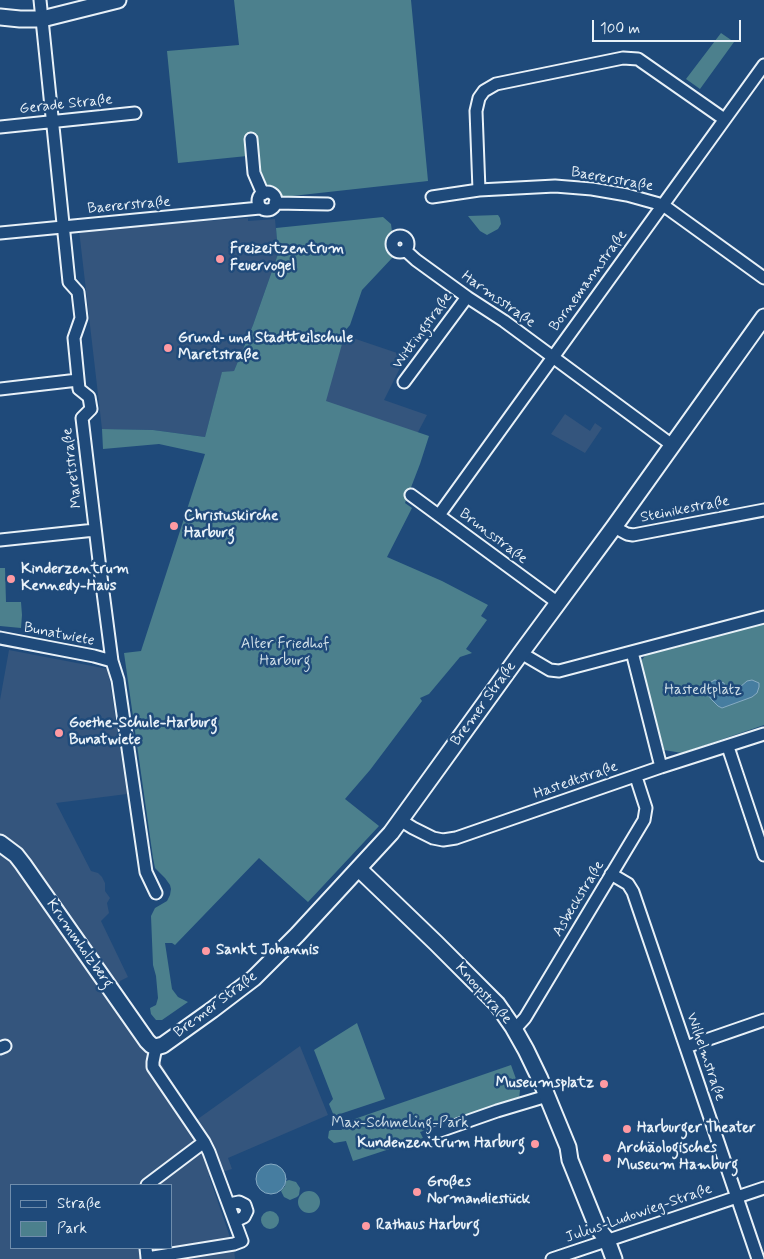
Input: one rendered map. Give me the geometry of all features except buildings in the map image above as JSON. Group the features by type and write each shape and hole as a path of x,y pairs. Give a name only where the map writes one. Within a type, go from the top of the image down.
{"main road":[{"path":"0,17 42,19 118,0"},
{"name":"Bremer Straße","path":"156,1047 163,1045 202,1018 254,978 391,833 764,317"},
{"name":"Krummholzberg","path":"0,842 16,855 23,864 143,1036 151,1045 156,1047"},
{"name":"Knoopstraße","path":"359,869 497,1004 526,1050 568,1147 578,1156 606,1224 606,1240 614,1259"}],"street":[{"name":"Maretstraße","path":"40,0 69,282 78,292 81,318 74,338 79,390 89,397 91,409 82,418 112,661 118,680 146,872 156,892"},
{"path":"479,190 476,111 478,98 496,84 623,58 638,59 724,119"},
{"name":"Bornemannstraße","path":"439,515 764,65"},
{"name":"Gerade Straße","path":"0,126 135,113"},
{"path":"251,138 254,173 263,194"},
{"name":"Baererstraße","path":"432,197 479,190 555,186 592,189 627,195 663,205 764,278"},
{"path":"260,208 258,198 263,194 272,194 275,203"},
{"name":"Baererstraße","path":"0,233 260,208 269,210 275,203 328,204"},
{"name":"Harmsstraße","path":"405,250 466,297 504,321 672,445"},
{"name":"Wittingstraße","path":"404,382 466,297"},
{"path":"0,389 78,380"},
{"name":"Brunsstraße","path":"411,495 558,603"},
{"name":"Steinikestraße","path":"614,527 633,535 764,510"},
{"path":"0,540 95,530"},
{"path":"521,653 550,670 559,671 764,617"},
{"name":"Bunatwiete","path":"0,638 112,661"},
{"path":"632,652 662,768"},
{"name":"Hastedtstraße","path":"400,820 433,838 452,839 764,734"},
{"path":"728,746 764,855"},
{"name":"Asbeckstraße","path":"514,1030 526,1018 644,820 646,808 636,777"},
{"name":"Wilhelmstraße","path":"611,874 628,884 633,892 758,1259"},
{"path":"686,1048 764,1020"},
{"path":"147,1253 234,1244 242,1241 204,1142 153,1067 156,1047"},
{"path":"434,1132 547,1096"},
{"path":"149,1184 204,1142"},
{"name":"Julius-Ludowieg-Straße","path":"552,1259 764,1188"}],"shaded area":[{"name":"Grund‐ und Stadtteilschule Maretstraße","path":"248,218 248,221 275,219 278,254 253,325 234,371 222,373 205,437 153,430 102,429 79,230"},
{"path":"344,335 406,356 384,400 427,415 417,434 322,402 324,378"},
{"path":"565,414 590,431 595,423 602,428 585,453 551,434"},
{"path":"9,650 108,669 127,794 56,803 91,871 98,873 102,877 105,883 105,891 110,898 107,903 109,913 101,921 128,977 120,981 118,989 195,1121 300,1046 328,1115 228,1158 232,1169 209,1176 234,1249 235,1259 0,1259 0,700"},
{"path":"715,680 724,683 727,691 730,693 733,693 747,681 752,680 759,683 759,687 757,693 752,697 722,708 708,695 708,685"},
{"path":"271,1164 282,1168 286,1179 282,1190 271,1194 260,1190 256,1179 260,1168"}],"green space":[{"path":"234,0 411,0 428,181 283,197 271,191 260,174 257,155 178,163 167,51 239,45"},
{"path":"721,33 734,42 700,89 686,79"},
{"path":"498,215 501,224 498,229 487,235 480,231 468,216"},
{"name":"Alter Friedhof Harburg","path":"383,217 391,224 392,232 387,240 387,245 393,257 362,290 350,325 339,338 342,344 326,401 429,436 405,503 412,508 387,557 442,581 488,605 481,616 487,620 466,649 472,653 460,657 429,694 420,698 422,701 370,770 345,799 379,826 308,902 259,858 175,945 165,943 172,989 178,997 188,1002 162,1020 156,1020 151,1014 150,1008 156,1005 158,998 153,965 151,916 155,908 167,901 171,889 165,878 155,868 153,858 124,653 141,651 205,454 159,444 103,449 102,429 153,430 205,437 222,372 234,371 253,325 278,254 276,228"},
{"path":"0,568 5,568 6,602 21,602 21,628 0,626"},
{"name":"Hastedtplatz","path":"764,621 764,725 682,753 664,750 641,661 648,652"},
{"path":"357,1023 385,1099 334,1116 329,1104 333,1099 314,1050"},
{"name":"Max-Schmeling-Park","path":"511,1065 520,1090 519,1099 420,1132 423,1138 353,1161 346,1141 334,1143 328,1138 329,1131 342,1130 340,1124"},
{"path":"286,1181 296,1182 300,1188 299,1195 290,1200 284,1197 281,1191"},
{"path":"309,1191 317,1194 320,1202 317,1210 309,1213 301,1210 298,1202 301,1194"},
{"path":"270,1211 276,1214 279,1220 276,1226 270,1229 264,1226 261,1220 264,1214"}],"place":[{"name":"Freizeitzentrum Feuervogel","path":"220,259"},
{"name":"Grund‐ und Stadtteilschule Maretstraße","path":"168,348"},
{"name":"Christuskirche Harburg","path":"174,526"},
{"name":"Kinderzentrum Kennedy-Haus","path":"11,579"},
{"name":"Goethe-Schule-Harburg Bunatwiete","path":"59,733"},
{"name":"Sankt Johannis","path":"206,951"},
{"name":"Museumsplatz","path":"604,1084"},
{"name":"Harburger Theater","path":"627,1129"},
{"name":"Kundenzentrum Harburg","path":"535,1144"},
{"name":"Archäologisches Museum Hamburg","path":"607,1158"},
{"name":"Großes Normandiestück","path":"417,1192"},
{"name":"Rathaus Harburg","path":"366,1226"}]}
